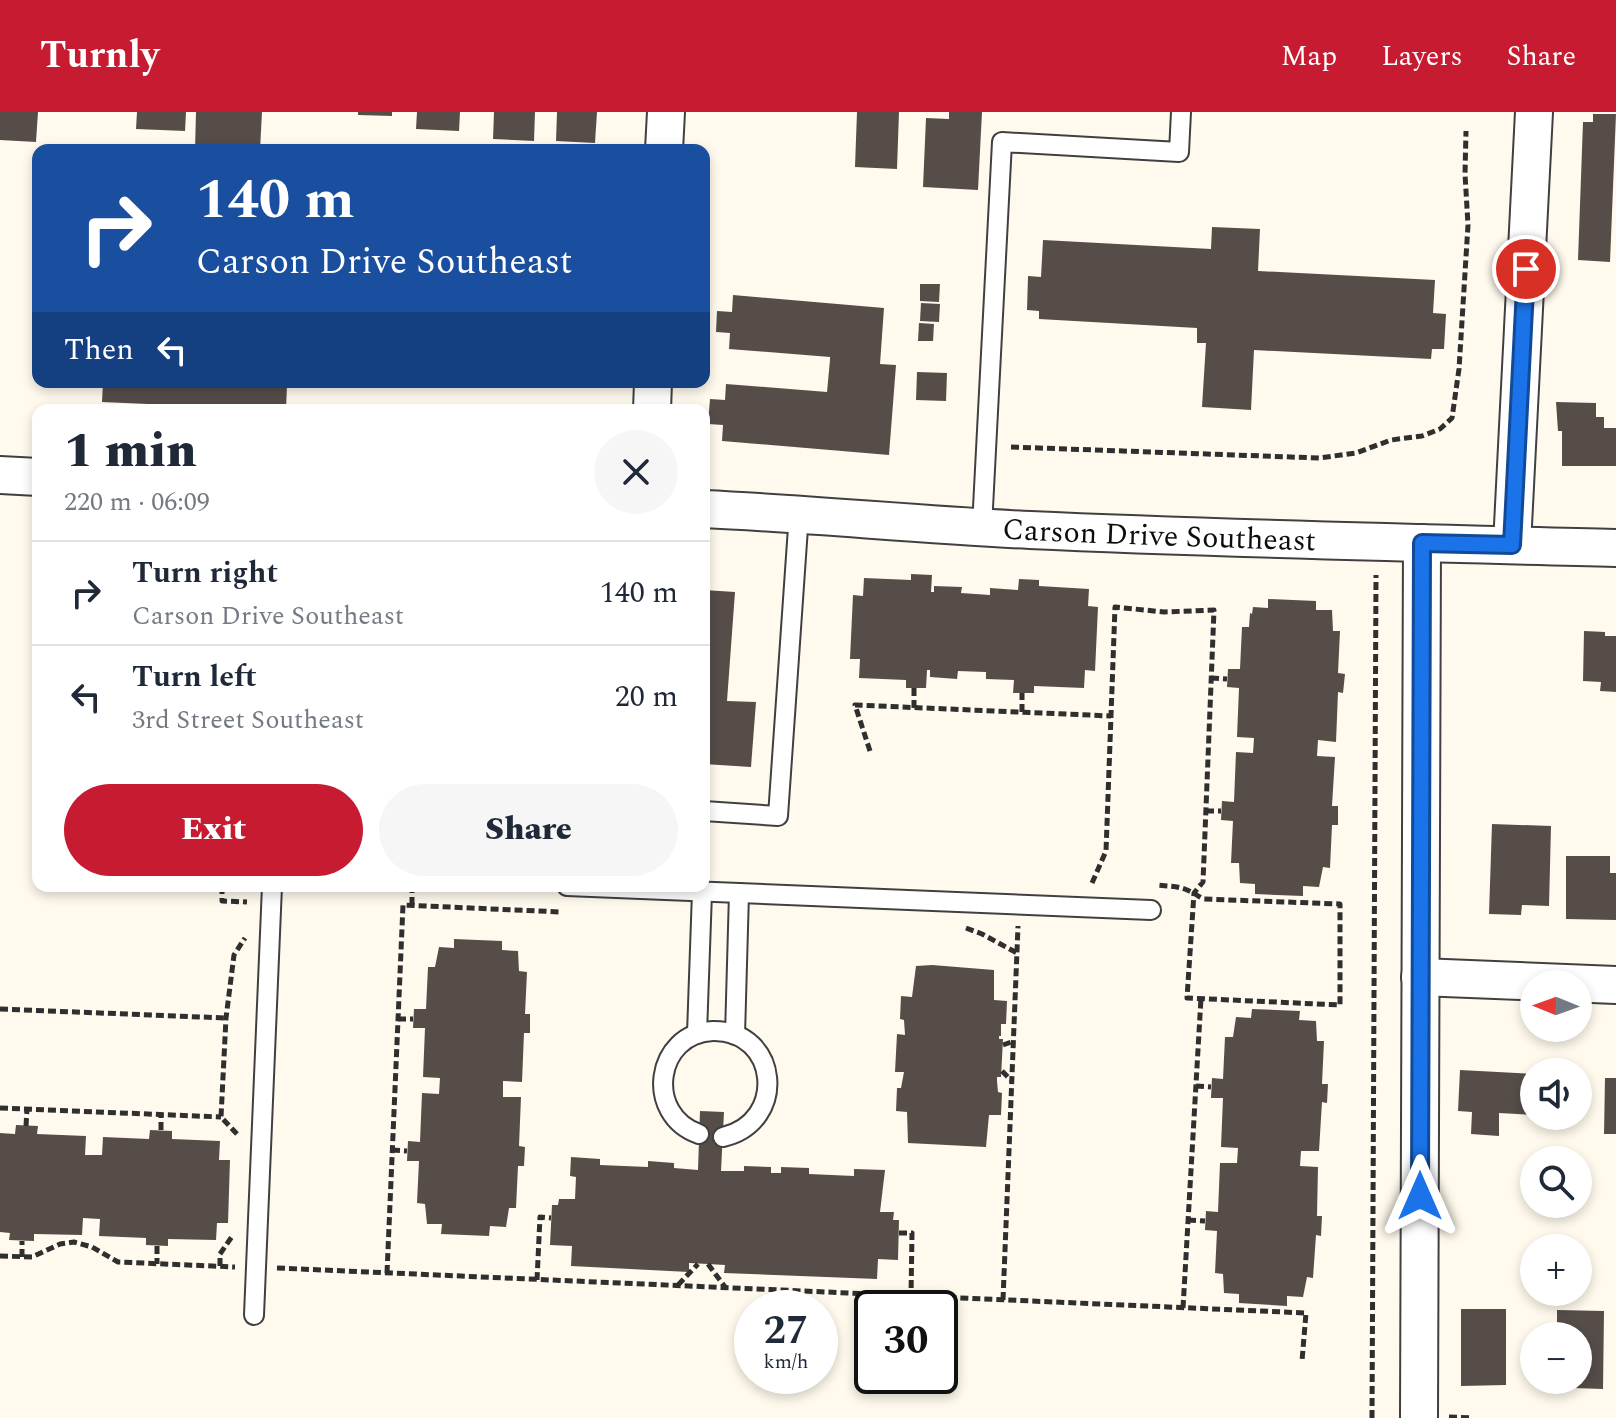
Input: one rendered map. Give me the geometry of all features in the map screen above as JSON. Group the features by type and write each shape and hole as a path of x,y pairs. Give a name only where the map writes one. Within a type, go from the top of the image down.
{"street":[{"path":"664,144 666,112"},
{"path":"1512,545 1534,112"},
{"path":"0,475 32,477"},
{"name":"Carson Drive Southeast","path":"710,509 982,527 1274,540 1616,548"},
{"path":"1419,1418 1422,543"},
{"path":"1420,977 1616,985"}],"lane":[{"path":"982,527 1002,142 1179,152 1181,112"},
{"path":"710,811 778,816 799,513"},
{"path":"254,1315 272,892"},
{"path":"697,1034 702,892 1151,910"},
{"path":"735,1035 739,893"},
{"path":"699,1134 678,1122 669,1110 662,1081 673,1052 697,1034 712,1031 735,1035 753,1047 767,1073 765,1103 758,1116 747,1127 723,1137"}],"path":[{"path":"986,447 1319,458 1356,453 1391,440 1422,436 1440,429 1452,418 1459,369 1468,225 1466,131"},
{"path":"1361,574 1376,575 1372,1418"},
{"path":"1092,883 1106,851 1115,607 1164,612 1214,610 1203,882 1194,893 1187,998 1340,1005 1340,904 1203,899 1194,893 1188,887 1152,885"},
{"path":"1211,678 1227,679"},
{"path":"914,688 914,708"},
{"path":"1022,693 1022,712"},
{"path":"870,751 855,705 1111,716"},
{"path":"1206,811 1221,811"},
{"path":"1078,882 1107,883"},
{"path":"222,892 222,901 248,902 249,915"},
{"path":"412,892 412,905"},
{"path":"387,1273 403,905 564,912"},
{"path":"1003,1300 1019,905"},
{"path":"221,1117 226,1018 234,955 249,928"},
{"path":"951,928 966,928 982,934 1017,953"},
{"path":"1183,1308 1201,998"},
{"path":"0,1009 226,1018"},
{"path":"398,1019 413,1019"},
{"path":"1003,1045 1014,1041"},
{"path":"1002,1071 1012,1081"},
{"path":"1196,1086 1211,1087"},
{"path":"0,1108 221,1117 238,1135"},
{"path":"26,1126 27,1109"},
{"path":"161,1115 161,1130"},
{"path":"392,1150 407,1151"},
{"path":"537,1280 540,1217 551,1218"},
{"path":"1188,1220 1205,1221"},
{"path":"220,1266 220,1254 235,1232"},
{"path":"899,1233 912,1233 911,1290"},
{"path":"22,1241 22,1257"},
{"path":"0,1256 32,1257 60,1244 74,1242 92,1247 118,1262 854,1294"},
{"path":"157,1246 157,1264"},
{"path":"677,1286 698,1264"},
{"path":"708,1264 725,1288"},
{"path":"958,1298 1306,1313 1302,1361"},
{"path":"1444,1418 1472,1418"}],"building":[{"path":"0,112 38,112 36,142 0,140"},
{"path":"137,112 186,112 185,131 136,129"},
{"path":"196,112 262,112 260,144 195,144"},
{"path":"358,112 392,112 392,116 358,115"},
{"path":"417,112 460,112 459,131 416,129"},
{"path":"494,112 535,112 534,141 493,139"},
{"path":"557,112 597,112 595,143 556,141"},
{"path":"857,112 899,112 897,169 855,167"},
{"path":"949,112 982,112 978,190 923,187 926,118 949,119"},
{"path":"1593,114 1616,114 1610,262 1578,260 1583,122 1593,122"},
{"path":"1212,227 1260,229 1258,271 1435,280 1433,313 1446,314 1444,349 1432,349 1431,359 1254,350 1251,410 1202,407 1206,343 1197,343 1197,328 1039,319 1039,311 1027,310 1028,276 1041,277 1043,240 1211,249"},
{"path":"920,284 940,284 939,302 920,301"},
{"path":"733,295 884,308 880,364 896,365 889,455 722,441 723,425 710,424 710,404 710,399 725,400 726,384 827,392 830,360 830,357 729,349 730,333 716,332 717,311 732,312"},
{"path":"921,303 940,304 939,322 920,321"},
{"path":"919,323 934,324 933,341 918,341"},
{"path":"917,372 947,373 946,401 916,400"},
{"path":"103,388 287,388 286,404 102,402"},
{"path":"1556,402 1596,403 1596,417 1604,417 1604,428 1616,428 1616,466 1562,466 1562,431 1558,431"},
{"path":"911,574 932,575 931,592 934,592 934,586 962,587 961,593 990,595 990,588 1018,590 1019,579 1039,580 1039,586 1089,589 1088,606 1098,607 1095,671 1085,670 1084,688 1034,686 1034,693 1013,693 1014,680 986,679 986,672 958,671 957,679 930,677 930,670 927,670 926,688 906,688 906,680 859,678 860,659 850,659 853,595 863,596 864,578 911,580"},
{"path":"710,590 735,592 727,701 756,702 751,767 710,764"},
{"path":"1268,599 1316,601 1316,610 1332,610 1333,631 1340,631 1338,673 1345,674 1343,693 1338,692 1336,742 1318,740 1317,756 1335,757 1332,806 1338,806 1338,825 1332,825 1330,868 1323,867 1319,887 1303,886 1303,896 1255,894 1255,884 1240,883 1239,863 1231,863 1233,821 1221,820 1222,801 1234,802 1236,752 1253,753 1254,738 1237,737 1239,688 1227,687 1228,669 1240,669 1242,627 1249,627 1253,607 1268,608"},
{"path":"1584,631 1616,636 1616,692 1600,691 1601,682 1583,681"},
{"path":"1492,824 1551,826 1549,906 1522,905 1521,915 1489,914"},
{"path":"1566,856 1610,856 1610,873 1616,873 1616,920 1566,919"},
{"path":"454,939 502,941 502,950 518,951 519,971 527,972 525,1014 530,1014 530,1033 524,1033 522,1082 503,1081 503,1097 521,1097 519,1146 525,1147 524,1166 518,1166 516,1208 509,1208 506,1227 490,1226 489,1236 441,1234 442,1224 427,1224 425,1204 417,1203 419,1161 407,1161 408,1141 420,1142 422,1093 439,1094 440,1078 423,1077 425,1028 413,1028 414,1009 426,1009 428,967 435,967 439,947 454,948"},
{"path":"916,966 994,970 994,1000 1007,1001 1006,1024 1001,1024 999,1036 1003,1039 1001,1077 997,1077 998,1092 1002,1093 1001,1115 989,1115 986,1147 908,1143 907,1112 896,1111 897,1088 901,1088 904,1072 895,1072 897,1034 905,1035 904,1020 900,1019 901,996 912,997"},
{"path":"1252,1009 1300,1011 1299,1020 1316,1021 1317,1041 1324,1041 1322,1084 1328,1084 1327,1103 1322,1102 1319,1151 1301,1151 1300,1166 1318,1167 1317,1216 1322,1216 1321,1236 1316,1235 1313,1278 1307,1277 1303,1297 1287,1296 1287,1306 1239,1303 1239,1294 1224,1293 1223,1274 1215,1273 1217,1231 1205,1230 1206,1211 1218,1212 1220,1163 1237,1163 1238,1148 1221,1147 1223,1098 1211,1098 1212,1078 1223,1079 1225,1037 1233,1037 1236,1017 1251,1018"},
{"path":"1460,1070 1520,1073 1520,1114 1499,1113 1499,1136 1471,1134 1472,1112 1458,1111"},
{"path":"1605,1078 1616,1078 1616,1134 1604,1134"},
{"path":"700,1111 724,1112 721,1171 744,1171 744,1166 771,1167 771,1173 781,1173 781,1167 809,1168 809,1174 854,1176 854,1169 885,1170 880,1212 894,1212 893,1220 899,1220 898,1260 878,1259 877,1279 724,1273 725,1265 689,1263 689,1272 571,1266 572,1246 550,1245 552,1205 558,1205 559,1199 575,1199 576,1177 570,1176 571,1157 600,1159 600,1165 648,1167 648,1161 674,1163 674,1168 698,1170"},
{"path":"16,1125 38,1126 37,1134 86,1136 85,1155 102,1155 103,1137 149,1139 150,1130 172,1131 172,1139 220,1141 219,1160 230,1160 228,1223 217,1223 216,1240 168,1239 168,1246 146,1245 146,1238 99,1236 100,1219 83,1218 82,1235 34,1234 34,1241 9,1240 10,1233 0,1232 0,1133 15,1134"},
{"path":"1461,1309 1506,1309 1506,1385 1461,1386"},
{"path":"1557,1310 1604,1311 1603,1389 1592,1389 1592,1322 1557,1322"}],"route":[{"path":"1420,1196 1422,543 1512,545 1526,269"}]}
